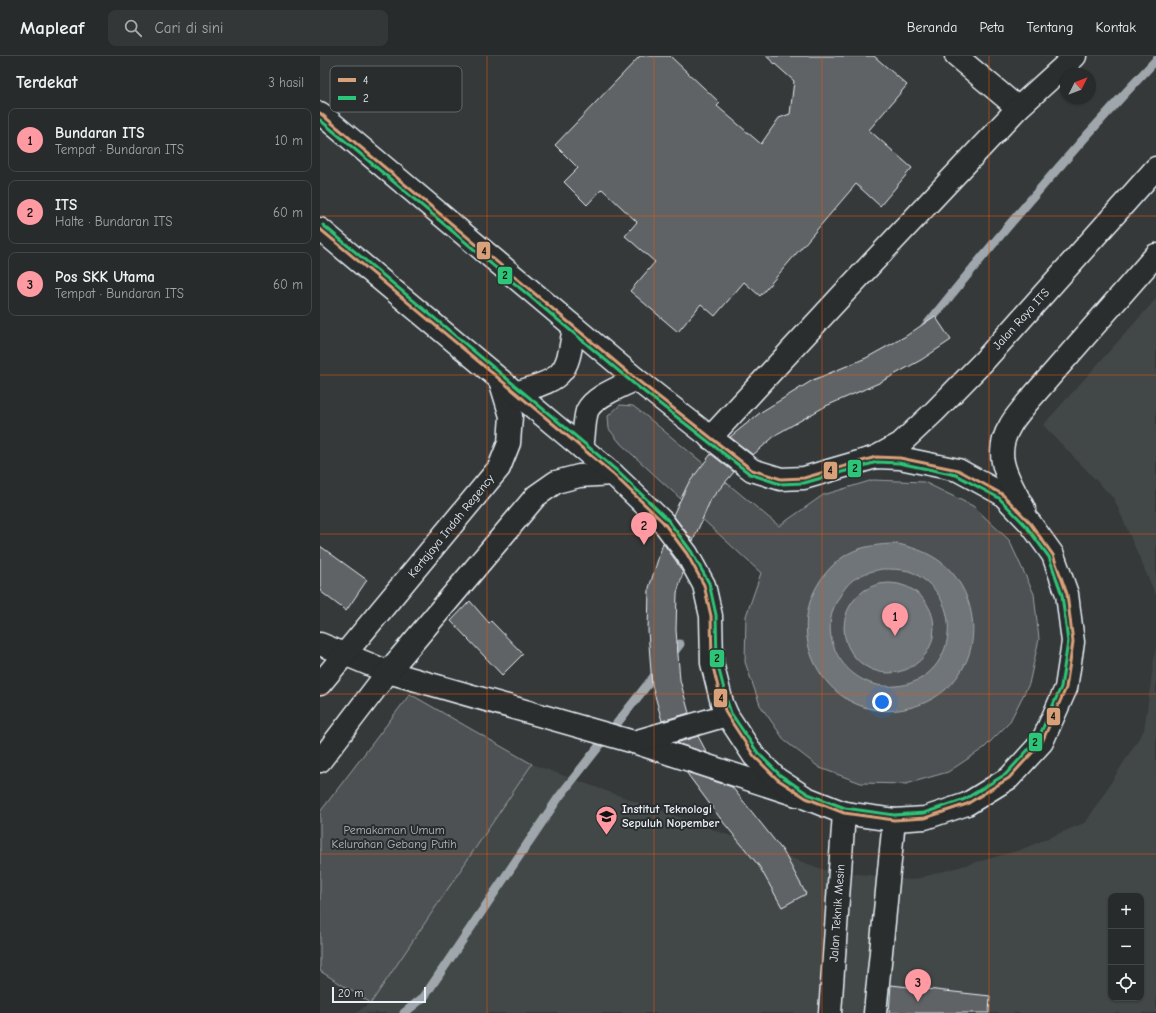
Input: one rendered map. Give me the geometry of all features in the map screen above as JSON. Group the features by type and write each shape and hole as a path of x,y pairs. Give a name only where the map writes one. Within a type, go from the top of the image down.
{"main road":[{"path":"956,56 1018,108"},
{"path":"710,438 1018,108 1075,56"},
{"path":"320,113 636,379 752,470 782,479 804,478 876,458 900,458 958,470 1002,494 1030,523 1053,555 1067,594 1073,642 1066,688 1042,742 1009,778 967,804 925,818 894,820 844,814 806,798 630,741 388,672 320,644"},
{"name":"Jalan Raya ITS","path":"876,458 900,444 934,412 1156,168"},
{"path":"320,229 613,474 663,522 687,554 704,585 712,616 712,663 722,703 728,715 754,756 777,779 806,798"},
{"path":"1030,523 1003,466 1002,446 1009,427 1026,404 1156,254"},
{"path":"508,387 553,379 562,372 567,361 574,327"},
{"path":"582,448 587,412 592,403 636,379"},
{"name":"Kertajaya Indah Regency","path":"320,684 346,655 499,468 509,443 511,416 508,387"},
{"path":"320,762 388,672 536,496 556,482 579,476 613,474"},
{"path":"630,741 728,715"},
{"name":"Jalan Teknik Mesin","path":"830,1013 844,814"},
{"path":"875,1013 894,820"}],"shaded area":[{"path":"1156,299 1156,596 1114,499 1043,425"},
{"path":"898,544 922,551 935,558 947,567 957,579 965,593 970,607 973,623 972,639 969,654 963,668 953,682 940,694 926,702 909,708 883,711 859,705 838,693 822,675 811,654 806,630 809,605 820,581 832,566 847,554 859,549","holes":["882,569 909,571 927,582 939,596 946,612 948,628 946,645 939,660 929,673 914,682 896,686 879,685 863,680 850,671 840,658 833,644 830,628 832,612 845,588 856,578 865,573"]},
{"path":"889,583 906,586 921,596 931,611 934,628 931,645 921,660 906,670 889,673 872,670 857,660 847,645 844,628 847,611 857,596 872,586"},
{"name":"Institut Teknologi Sepuluh Nopember","path":"1156,646 1156,1013 356,1013 371,1002 532,764 825,870 912,880 1020,850 1086,822 1144,730"}],"green space":[{"path":"620,405 633,406 779,526 823,495 873,480 924,482 973,506 1009,540 1034,594 1039,639 1029,684 1009,723 984,748 948,772 906,784 861,783 820,768 785,741 760,705 745,662 746,616 761,573 621,444 609,429 608,416"},
{"name":"Pemakaman Umum Kelurahan Gebang Putih","path":"410,694 532,764 371,1003 320,971 320,812"}],"building":[{"path":"640,56 670,56 720,103 717,106 761,144 779,118 790,114 794,81 766,56 874,56 907,85 869,130 912,168 880,206 856,184 760,296 744,282 715,316 701,304 678,332 630,291 655,262 625,236 637,222 602,189 587,205 564,182 578,168 555,145"},
{"path":"935,316 951,340 921,360 879,383 826,406 777,434 753,455 730,437 761,412 813,380 866,358 906,336"},
{"path":"711,454 734,472 711,499 693,541 673,515 688,484"},
{"path":"663,543 683,573 677,593 676,630 680,680 689,713 662,721 652,685 648,631 649,588"},
{"path":"320,546 367,580 346,611 320,591"},
{"path":"470,601 489,623 491,621 523,654 502,675 451,621"},
{"path":"698,736 707,753 676,743"},
{"path":"686,772 732,787 783,851 806,894 782,907 759,866 723,822"},
{"path":"891,985 990,996 989,1013 889,1013"}],"waterway":[{"path":"925,327 1038,191 1156,60"},
{"path":"670,657 680,644"},
{"path":"404,1013 424,997 559,797 659,670"}],"transit line":[{"name":"4","path":"320,113 636,379 752,470 781,479 804,478 876,457 900,458 958,470 1002,494 1030,523 1053,555 1067,594 1073,642 1066,688 1042,742 1009,778 967,804 925,818 894,820 844,813 806,798 777,779 754,756 727,715 722,703 712,663 711,616 704,585 687,554 663,522 613,474 320,229"},
{"name":"2","path":"320,120 633,383 750,474 780,484 804,483 877,462 899,463 956,475 999,498 1026,526 1049,557 1062,595 1068,642 1061,687 1038,739 1006,774 965,799 924,813 894,815 845,808 808,794 780,775 758,753 731,713 717,662 716,615 709,583 691,551 667,519 616,470 323,225"}],"place":[{"name":"ITS","path":"644,545"},
{"name":"Bundaran ITS","path":"895,636"},
{"name":"Institut Teknologi Sepuluh Nopember","path":"607,836"},
{"name":"Pos SKK Utama","path":"918,1002"}]}
